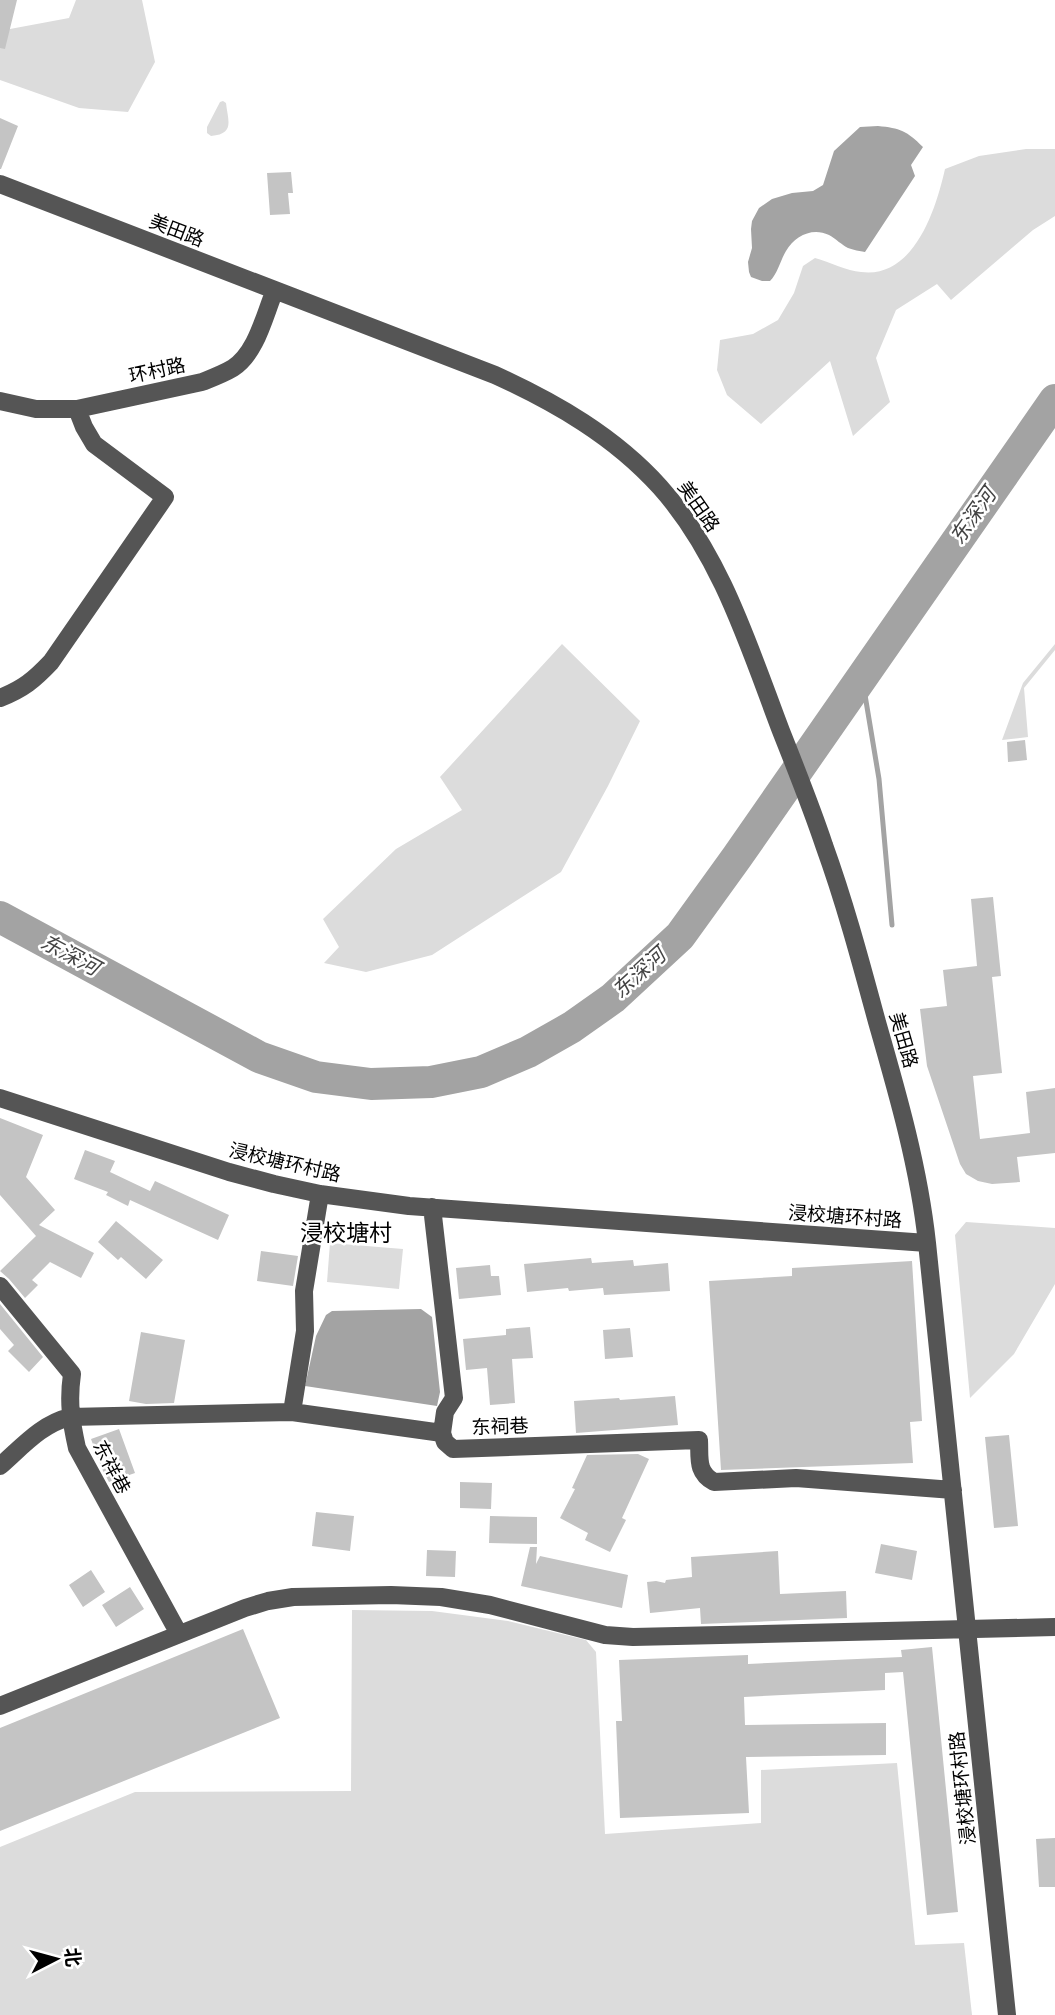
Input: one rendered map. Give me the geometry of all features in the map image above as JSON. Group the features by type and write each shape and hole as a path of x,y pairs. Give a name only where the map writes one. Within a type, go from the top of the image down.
{"street":[{"name":"美田路","path":"0,184 495,375 539,395 583,421 623,451 660,487 690,525 716,570 825,845 855,941 906,1128 923,1206 927,1243"},
{"name":"环村路","path":"0,401 36,409 78,409 202,382 233,368 244,359 252,347 275,290"},
{"path":"0,698 20,690 51,662 165,497 94,444 78,409"},
{"name":"浸校塘环村路","path":"0,1098 229,1172 320,1194 432,1207 927,1243 1007,2015"},
{"path":"292,1412 305,1331 304,1291 320,1194"},
{"path":"432,1207 454,1398 445,1412 442,1433"},
{"name":"东祥巷","path":"0,1286 72,1374 70,1418 77,1448 178,1634"},
{"name":"东祠巷","path":"0,1466 41,1430 55,1421 70,1418 292,1412 442,1433 445,1442 453,1449 699,1440 701,1469 705,1477 714,1482 796,1478 953,1490"},
{"path":"0,1706 245,1608 293,1597 442,1597 537,1616 605,1635 1055,1627"}],"shaded area":[{"path":"76,0 142,0 155,62 128,112 79,108 0,80 0,27 10,29 69,18"},
{"path":"223,101 226,103 227,129 224,133 211,136 207,133 207,127"},
{"path":"878,126 903,131 923,147 911,165 915,176 865,252 848,248 823,233 804,234 790,246 770,281 751,277 748,262 752,248 751,229 759,208 772,199 813,191 823,185 834,151 860,127"},
{"path":"1026,149 1055,149 1055,216 1033,230 951,300 937,284 896,310 876,358 890,402 853,436 830,361 761,424 727,395 717,370 720,340 753,334 778,320 794,293 803,266 815,258 861,272 879,271 895,264 920,238 936,203 945,169 979,156"},
{"path":"562,644 640,721 561,872 432,955 366,972 324,963 339,947 323,919 396,849 462,810 440,777"},
{"path":"1055,644 1055,650 1024,688 1028,737 1002,740 1023,683"},
{"path":"966,1222 1055,1228 1055,1284 1014,1354 970,1398 955,1235"},
{"path":"330,1243 403,1249 399,1289 327,1282"},
{"path":"421,1309 432,1317 440,1392 437,1406 305,1386 316,1336 326,1315 332,1311"},
{"path":"352,1610 432,1611 508,1621 586,1640 596,1652 605,1834 761,1823 761,1770 897,1763 915,1945 964,1943 972,2015 0,2015 0,1847 135,1792 351,1791"}],"building":[{"path":"0,0 17,0 5,49 0,48"},
{"path":"0,118 18,126 1,169 0,169"},
{"path":"291,172 293,193 288,193 290,214 270,215 267,173"},
{"path":"1025,740 1027,760 1008,762 1007,742"},
{"path":"993,897 1001,976 992,977 1002,1073 973,1076 980,1139 1030,1133 1026,1092 1055,1088 1055,1153 1017,1157 1020,1182 992,1184 978,1181 966,1174 960,1164 927,1066 920,1009 947,1006 943,970 977,966 971,899"},
{"path":"0,1118 43,1135 26,1177 55,1210 39,1225 94,1253 81,1278 50,1262 32,1280 38,1285 25,1298 0,1271 36,1236 0,1195"},
{"path":"85,1150 115,1161 110,1172 150,1191 155,1181 229,1215 218,1240 130,1200 128,1206 106,1195 108,1192 74,1179"},
{"path":"116,1221 163,1260 146,1279 121,1257 118,1260 98,1242"},
{"path":"261,1251 298,1256 293,1286 257,1281"},
{"path":"591,1258 592,1263 633,1260 634,1266 668,1263 670,1291 604,1295 603,1288 569,1291 568,1288 527,1292 524,1264"},
{"path":"912,1261 922,1421 910,1422 913,1463 721,1470 709,1281 792,1276 792,1268"},
{"path":"490,1265 491,1276 499,1276 501,1295 459,1299 456,1268"},
{"path":"0,1304 43,1357 29,1372 8,1351 14,1345 0,1329"},
{"path":"530,1327 533,1358 512,1359 515,1403 490,1405 487,1368 466,1370 463,1339 506,1335 506,1329"},
{"path":"630,1328 633,1357 605,1359 603,1330"},
{"path":"141,1332 185,1340 174,1403 146,1404 129,1401"},
{"path":"675,1396 678,1425 576,1433 574,1401"},
{"path":"119,1429 135,1473 109,1482 91,1439"},
{"path":"1009,1435 1018,1526 994,1528 985,1437"},
{"path":"638,1454 649,1459 622,1518 626,1520 610,1552 585,1540 588,1533 560,1518 575,1489 572,1488 587,1455"},
{"path":"460,1482 492,1483 491,1509 460,1508"},
{"path":"316,1512 354,1516 350,1551 312,1546"},
{"path":"490,1516 537,1517 537,1544 489,1543"},
{"path":"881,1544 917,1551 912,1580 875,1573"},
{"path":"530,1547 537,1547 536,1564 540,1556 628,1575 622,1608 521,1586"},
{"path":"427,1550 456,1551 455,1577 426,1576"},
{"path":"778,1551 780,1594 846,1591 847,1618 701,1624 700,1608 650,1613 647,1582 665,1583 666,1580 692,1577 691,1557"},
{"path":"91,1570 105,1592 83,1607 69,1585"},
{"path":"130,1587 144,1609 116,1627 102,1605"},
{"path":"243,1629 280,1718 0,1831 0,1728"},
{"path":"932,1647 958,1912 927,1915 903,1672 885,1673 885,1690 744,1697 745,1725 886,1723 886,1755 746,1757 749,1813 620,1818 616,1721 622,1721 619,1660 748,1655 748,1664 902,1657 901,1650"},
{"path":"1055,1838 1055,1887 1039,1887 1036,1839"}],"waterway":[{"name":"东深河","path":"0,917 259,1057 316,1077 371,1084 431,1082 481,1072 528,1052 572,1027 613,998 680,936 1055,400"},
{"path":"862,677 879,779 892,925"}],"district":[{"name":"浸校塘村","path":"346,1233"}]}
